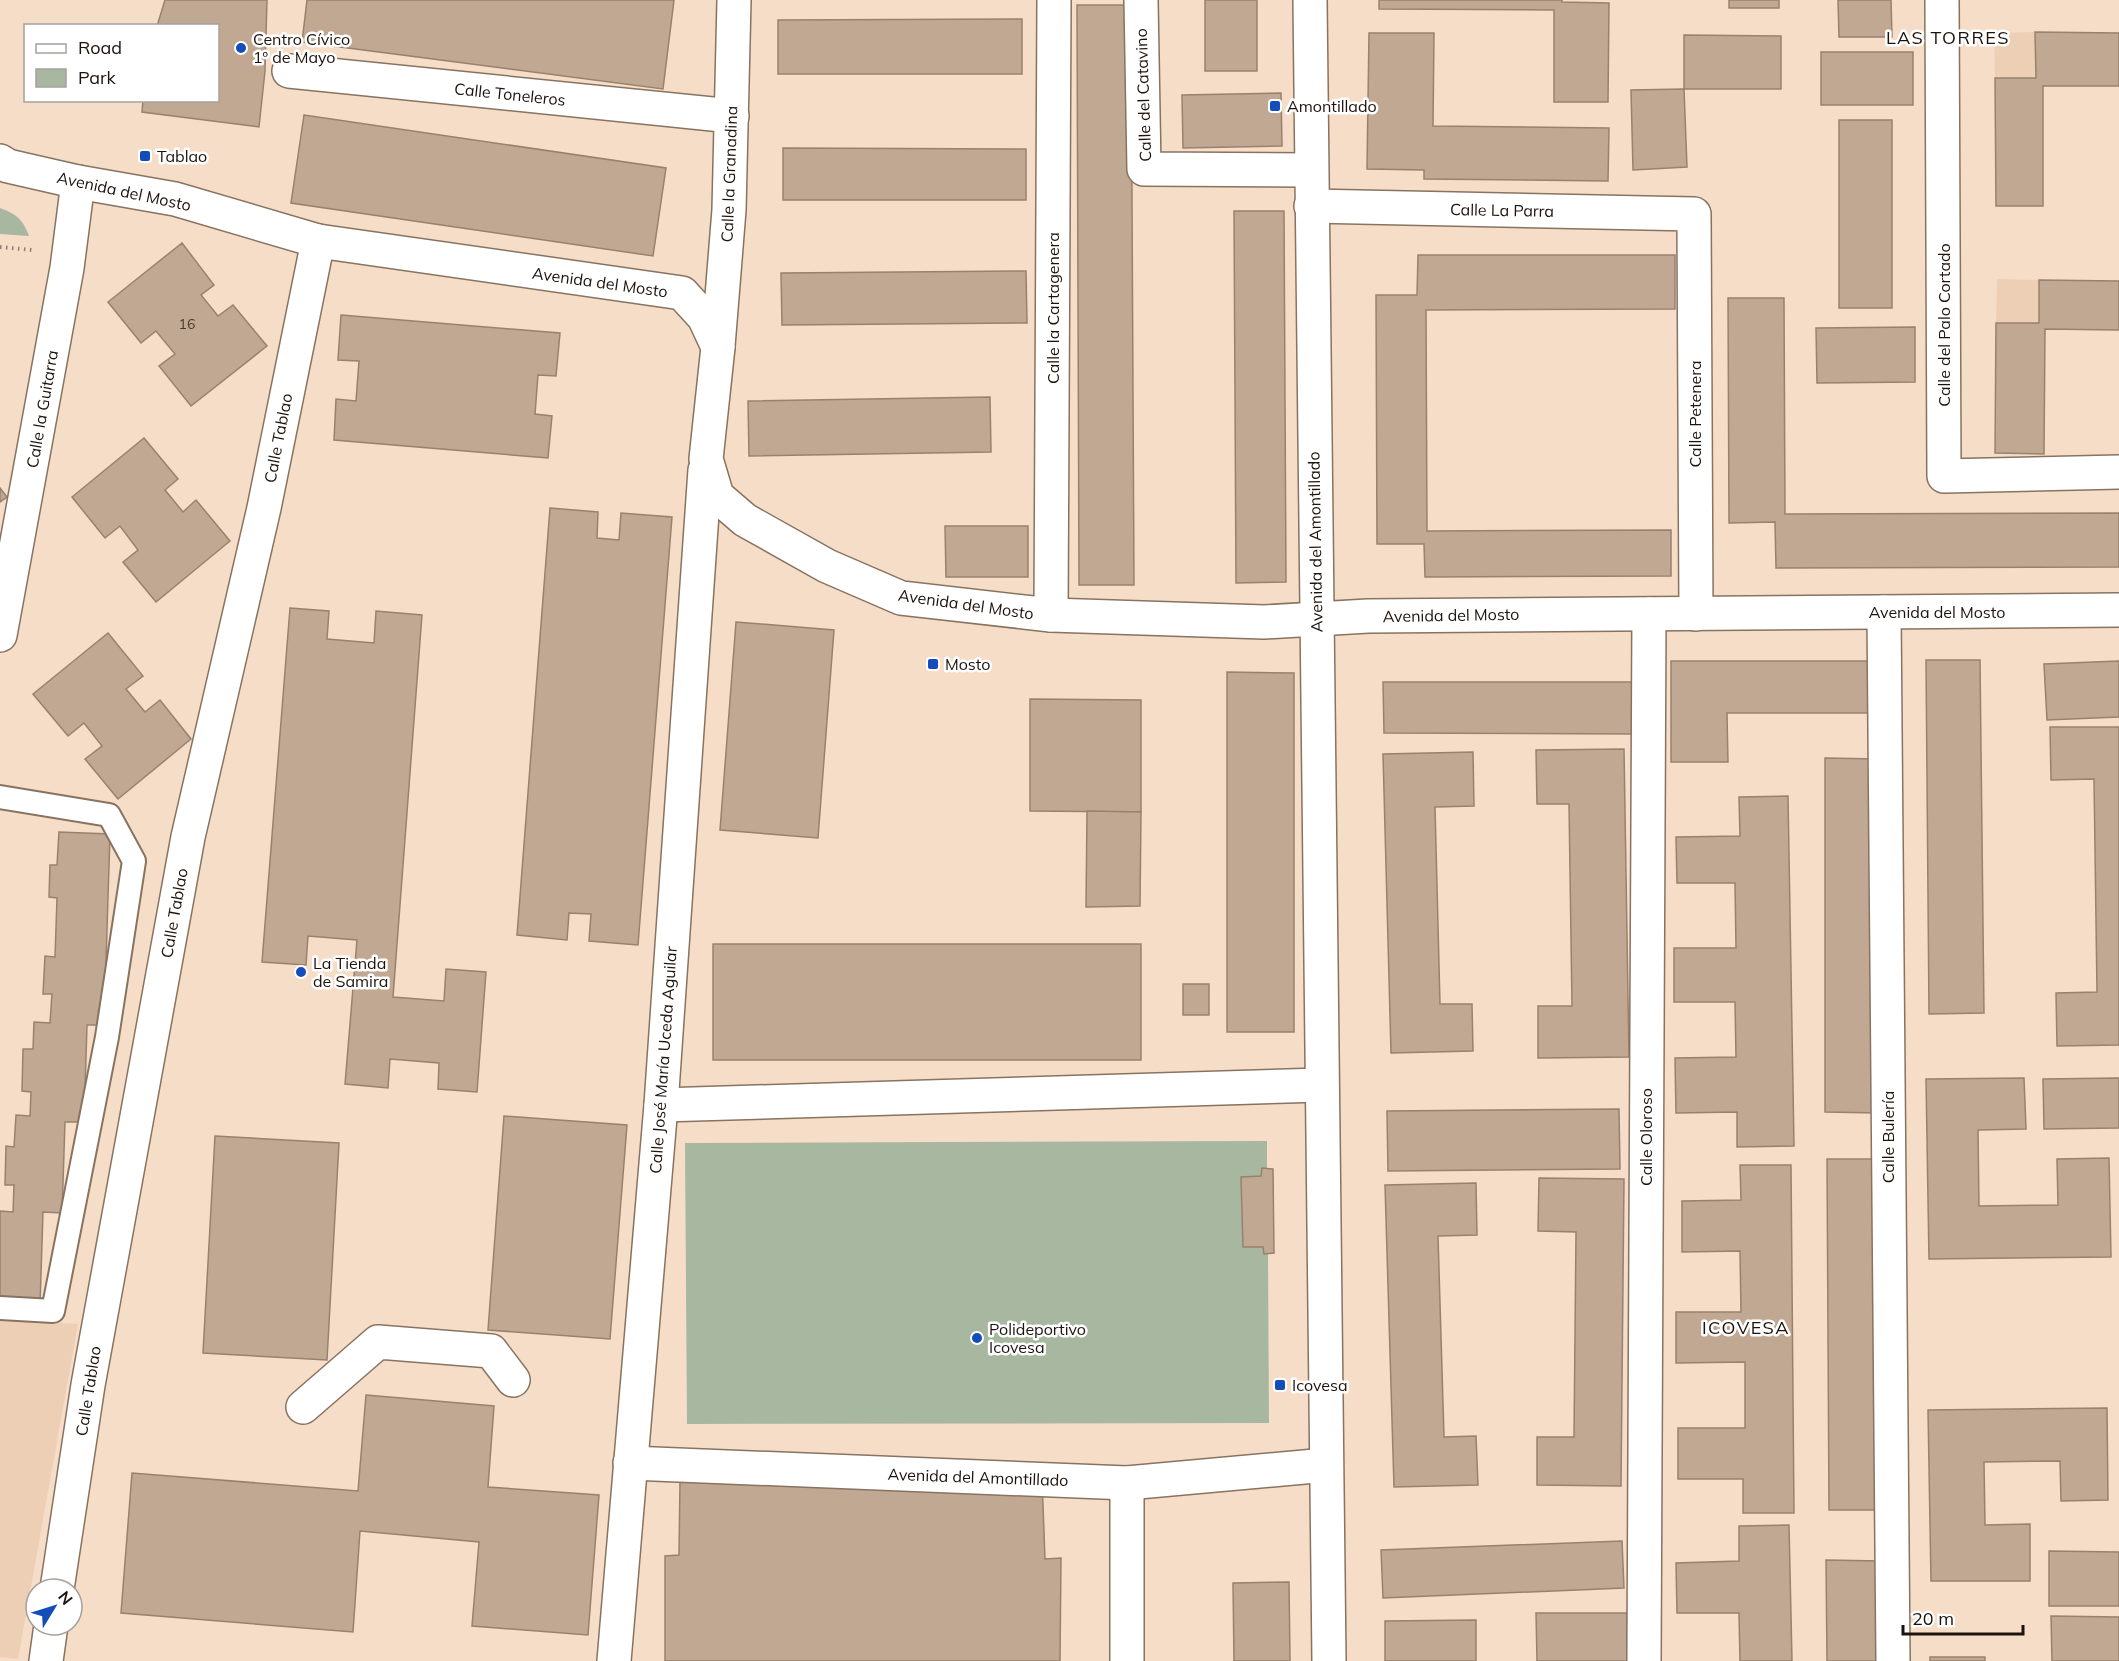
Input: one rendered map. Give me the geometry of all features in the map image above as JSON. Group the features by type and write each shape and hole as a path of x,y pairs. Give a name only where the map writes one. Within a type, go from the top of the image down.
{"street":[{"name":"Calle la Granadina","path":"718,347 729,210 734,0"},
{"name":"Calle la Cartagenera","path":"1051,615 1054,0"},
{"name":"Calle del Catavino","path":"1141,0 1144,169 1310,170"},
{"name":"Avenida del Amontillado","path":"1310,0 1310,170 1329,1661"},
{"name":"Calle del Palo Cortado","path":"1942,0 1944,476 2119,472"},
{"name":"Calle Toneleros","path":"289,71 732,116"},
{"name":"Avenida del Mosto","path":"0,161 8,166 78,182 175,199 318,241 682,293 704,317 718,347 706,459 717,496 745,519 828,566 901,598 1051,615 1264,622 1316,618 2119,610"},
{"name":"Calle la Guitarra","path":"0,634 65,279 78,182"},
{"name":"Calle La Parra","path":"1311,206 1694,214"},
{"name":"Calle Petenera","path":"1694,214 1696,614"},
{"name":"Calle Tablao","path":"59,1577 88,1385 188,837 264,508 318,241"},
{"name":"Calle José María Uceda Aguilar","path":"614,1661 661,1105 706,459"},
{"name":"Calle Bulería","path":"1884,612 1893,1661"},
{"name":"Calle Oloroso","path":"1644,1661 1649,614"},
{"path":"661,1105 1321,1085"},
{"path":"303,1407 378,1342 491,1351 513,1380"},
{"name":"Avenida del Amontillado","path":"630,1463 1127,1483 1326,1465"},
{"path":"1127,1483 1127,1661"},
{"path":"46,1661 49,1637"}],"lane":[{"path":"0,797 109,814 134,861 107,1037 53,1311 0,1308"}],"shaded area":[{"path":"2035,32 2036,78 1995,78 1994,33"},
{"path":"1997,279 2039,280 2039,323 1996,323"},
{"path":"0,1319 78,1324 33,1577 24,1577 24,1626 18,1659 0,1657"}],"green space":[{"path":"0,208 19,218 29,236 0,234"},
{"name":"Polideportivo Icovesa","path":"1267,1141 1267,1168 1273,1169 1274,1253 1268,1254 1269,1423 687,1424 685,1143"}],"building":[{"name":"Centro Cívico 1º de Mayo","path":"165,0 267,0 265,71 259,127 142,112 143,102 219,102 219,24 158,24"},
{"path":"307,0 674,0 663,89 302,42"},
{"path":"1205,0 1257,0 1257,71 1205,71"},
{"path":"1379,0 1562,0 1562,2 1609,3 1608,102 1554,102 1554,10 1379,9"},
{"path":"1729,0 1779,0 1779,8 1729,8"},
{"path":"1838,0 1891,0 1892,37 1839,37"},
{"path":"1077,5 1131,5 1134,585 1079,585"},
{"path":"1022,19 1022,74 778,74 778,20"},
{"path":"2035,32 2119,33 2119,86 2043,86 2043,206 1996,206 1995,78 2036,78"},
{"path":"1369,33 1434,33 1433,126 1609,128 1608,181 1424,179 1424,170 1367,169"},
{"path":"1684,35 1781,36 1781,89 1684,89"},
{"path":"1821,52 1913,52 1913,105 1821,105"},
{"path":"1684,89 1687,167 1633,170 1631,90"},
{"path":"1281,93 1282,146 1183,148 1182,95"},
{"path":"304,115 666,168 653,256 291,203"},
{"path":"1839,120 1892,120 1892,308 1839,308"},
{"path":"783,148 1026,149 1026,200 783,200"},
{"path":"1234,211 1284,211 1286,582 1236,583"},
{"path":"182,243 214,285 201,295 218,316 233,305 267,346 191,406 159,366 175,354 156,331 141,343 108,302"},
{"path":"1418,255 1675,255 1675,309 1426,310 1427,531 1671,530 1671,576 1425,577 1424,544 1377,544 1376,295 1417,295"},
{"path":"1026,271 1027,323 782,325 781,273"},
{"path":"2039,280 2119,281 2119,330 2045,329 2044,454 1995,453 1996,323 2039,323"},
{"path":"1728,298 1784,298 1785,514 2119,513 2119,567 1776,568 1775,522 1729,523"},
{"path":"341,315 560,333 556,376 538,375 535,414 552,416 548,458 334,440 336,399 356,401 359,361 338,360"},
{"path":"1915,327 1915,382 1817,383 1816,328"},
{"path":"990,397 991,452 749,456 748,401"},
{"path":"144,438 178,479 165,490 183,512 196,500 230,541 156,602 123,562 138,550 120,526 105,538 72,497"},
{"path":"0,488 7,497 0,502"},
{"path":"550,508 598,512 597,538 619,540 621,513 672,517 638,945 589,941 591,914 569,913 567,940 517,935"},
{"path":"945,526 1028,526 1028,577 946,577"},
{"path":"290,608 329,611 327,639 374,643 376,611 422,615 393,997 444,1001 446,969 486,972 477,1092 438,1089 439,1063 390,1059 388,1088 345,1084 357,940 308,936 306,965 262,962"},
{"path":"736,622 834,630 818,838 720,830"},
{"path":"108,633 143,676 126,689 145,712 160,700 191,739 118,799 85,759 102,746 84,723 68,736 33,694"},
{"path":"1926,660 1980,660 1984,1013 1929,1014"},
{"path":"1671,661 1871,661 1871,713 1727,713 1728,762 1671,762"},
{"path":"2119,661 2119,717 2047,720 2044,664"},
{"path":"1227,672 1294,673 1294,1032 1227,1032"},
{"path":"1383,682 1633,682 1633,734 1384,733"},
{"path":"1030,699 1141,700 1141,812 1030,811"},
{"path":"2050,727 2119,727 2119,1045 2057,1046 2056,993 2097,992 2094,779 2051,780"},
{"path":"1624,749 1629,1057 1538,1058 1538,1006 1572,1006 1569,804 1537,804 1536,750"},
{"path":"1473,752 1474,806 1435,807 1440,1004 1472,1004 1473,1051 1391,1053 1383,754"},
{"path":"1825,758 1878,759 1879,1113 1825,1112"},
{"path":"1788,796 1794,1146 1737,1147 1737,1112 1676,1113 1675,1058 1736,1057 1735,1002 1674,1002 1674,948 1736,948 1735,883 1677,883 1676,837 1740,836 1739,797"},
{"path":"1087,811 1141,812 1140,906 1086,907"},
{"path":"59,832 110,834 104,1025 87,1025 84,1122 65,1122 62,1213 43,1212 40,1305 0,1304 0,1211 13,1212 14,1185 5,1185 6,1146 14,1147 16,1115 30,1116 31,1092 22,1091 23,1049 33,1049 34,1022 50,1023 52,994 43,994 45,956 55,957 57,898 49,897 50,865 57,865"},
{"path":"713,944 1141,944 1141,1060 713,1060"},
{"path":"1183,984 1209,984 1209,1015 1183,1015"},
{"path":"2024,1078 2026,1129 1978,1130 1979,1206 2058,1205 2057,1159 2109,1158 2111,1257 1929,1259 1926,1079"},
{"path":"2119,1078 2119,1128 2044,1129 2043,1079"},
{"path":"1619,1109 1620,1169 1388,1171 1387,1111"},
{"path":"504,1116 627,1125 610,1339 488,1330"},
{"path":"215,1136 339,1143 327,1360 203,1353"},
{"path":"1827,1159 1880,1159 1881,1510 1829,1510"},
{"path":"1740,1165 1791,1165 1794,1513 1743,1513 1743,1479 1678,1479 1678,1428 1745,1428 1745,1362 1676,1363 1676,1312 1741,1312 1740,1251 1682,1252 1682,1201 1741,1200"},
{"path":"1262,1168 1273,1169 1274,1253 1264,1254 1263,1247 1243,1247 1241,1177 1261,1176"},
{"path":"1539,1178 1624,1179 1621,1486 1537,1485 1537,1437 1574,1437 1576,1232 1538,1231"},
{"path":"1476,1183 1477,1235 1438,1236 1444,1437 1476,1436 1478,1485 1394,1487 1385,1185"},
{"path":"366,1395 494,1406 488,1487 599,1495 588,1635 472,1626 479,1542 360,1531 353,1632 121,1613 132,1473 358,1491"},
{"path":"2107,1408 2108,1500 2061,1501 2060,1461 1984,1462 1985,1525 2030,1524 2030,1581 1931,1581 1928,1410"},
{"path":"1042,1479 1045,1559 1061,1558 1060,1661 665,1661 665,1556 679,1555 680,1481"},
{"path":"1789,1525 1792,1661 1740,1661 1739,1613 1677,1613 1676,1563 1739,1561 1739,1526"},
{"path":"1622,1541 1624,1588 1383,1598 1381,1550"},
{"path":"2049,1551 2119,1552 2119,1606 2049,1606"},
{"path":"1826,1560 1881,1561 1881,1661 1827,1661"},
{"path":"1289,1582 1290,1661 1234,1661 1233,1583"},
{"path":"1536,1613 1627,1613 1627,1661 1537,1661"},
{"path":"2051,1616 2119,1617 2119,1661 2052,1661"},
{"path":"1476,1620 1476,1661 1385,1661 1385,1621"},
{"path":"1930,1657 1985,1657 1985,1661 1930,1661"}],"place":[{"name":"Centro Cívico 1º de Mayo","path":"241,48"},
{"name":"Amontillado","path":"1275,106"},
{"name":"Tablao","path":"145,156"},
{"name":"Mosto","path":"933,664"},
{"name":"La Tienda de Samira","path":"301,972"},
{"name":"Polideportivo Icovesa","path":"977,1338"},
{"name":"Icovesa","path":"1280,1385"}],"district":[{"name":"LAS TORRES","path":"1948,37"},
{"name":"ICOVESA","path":"1746,1327"}]}
